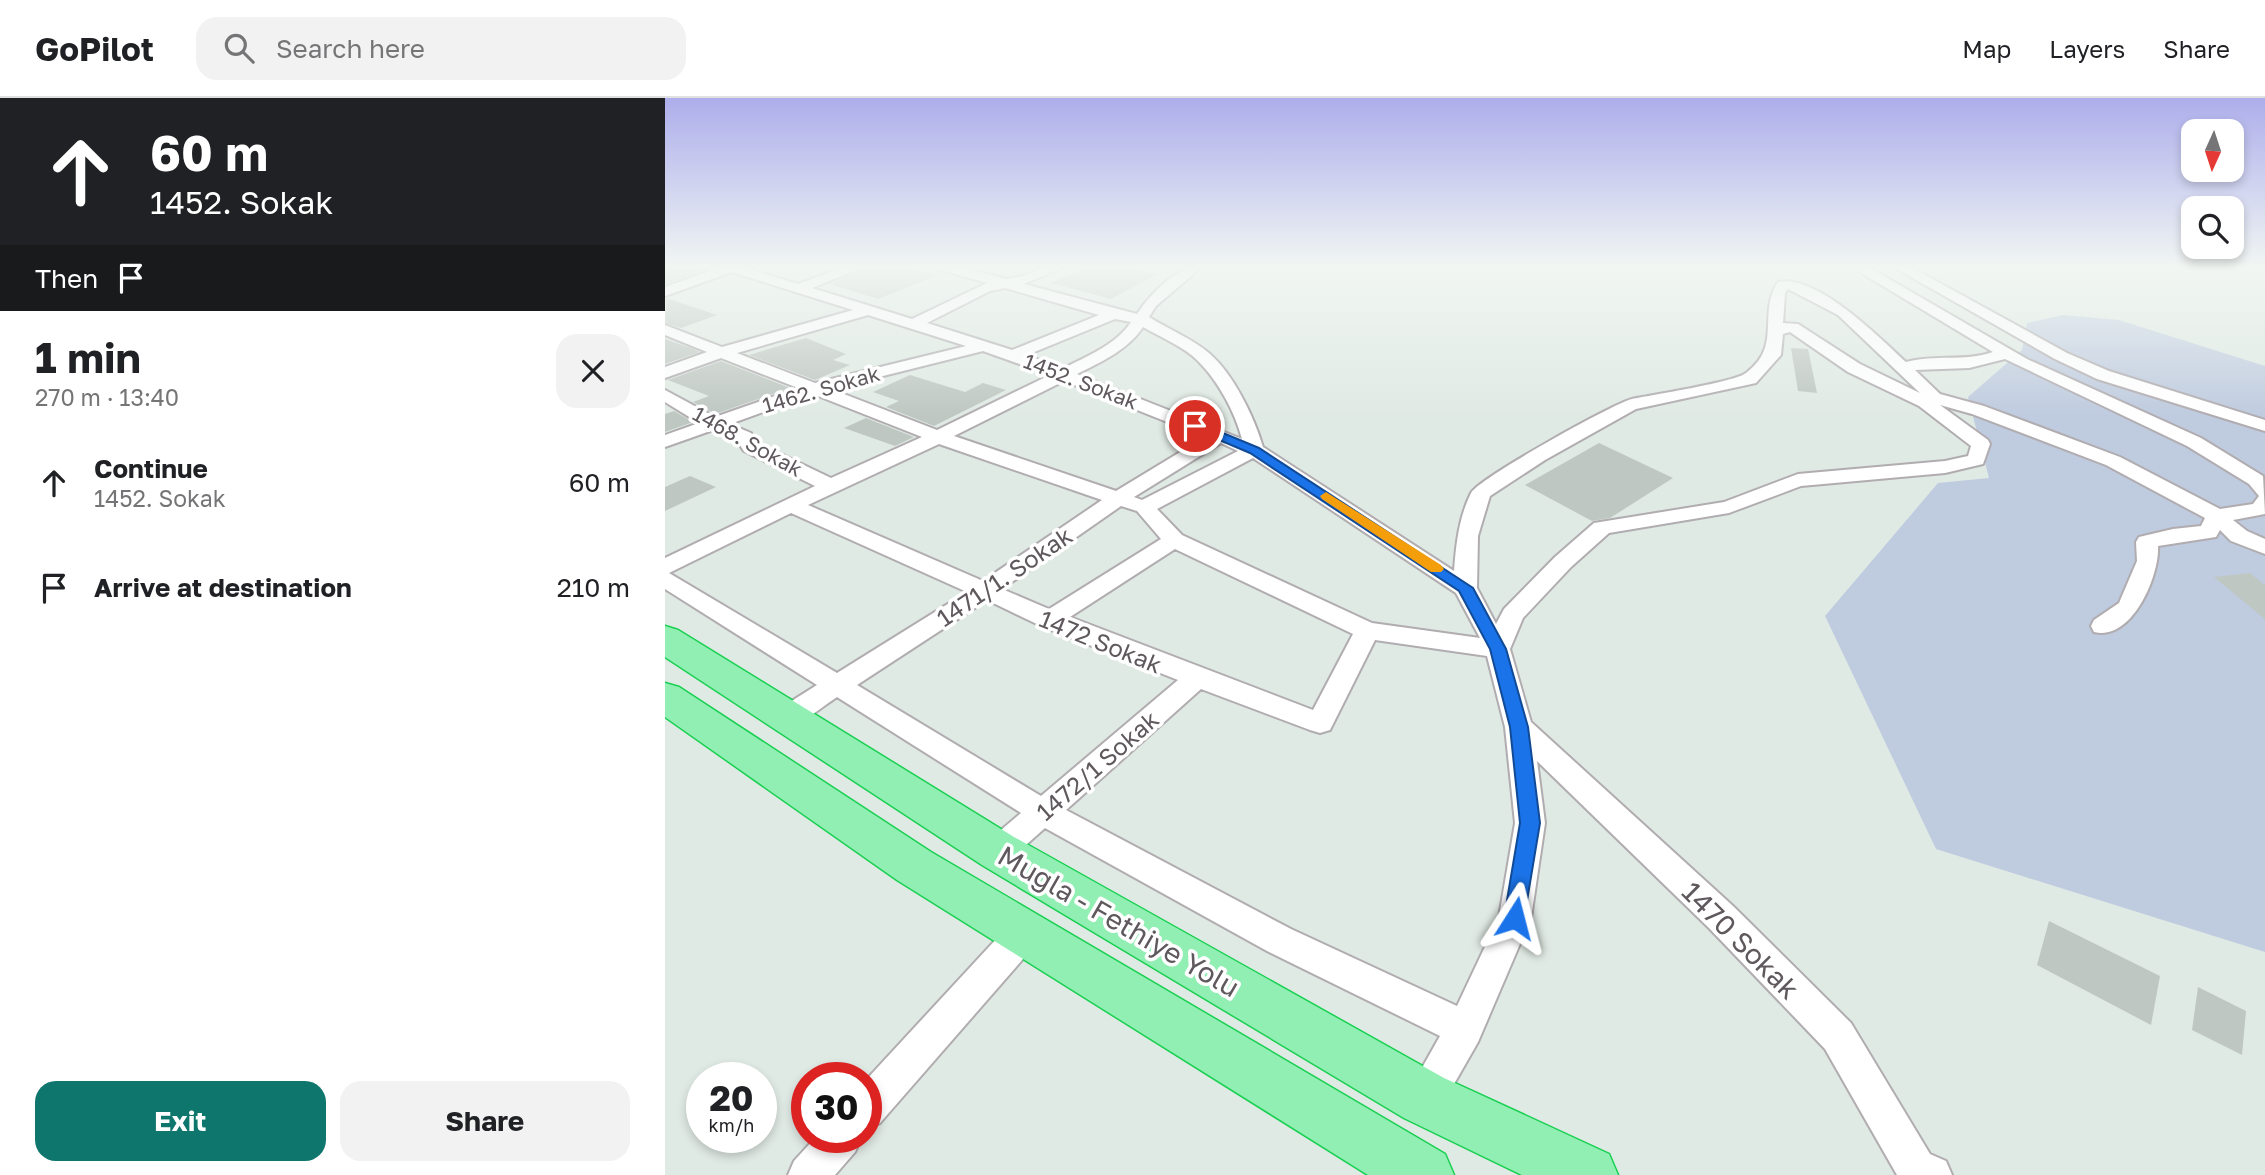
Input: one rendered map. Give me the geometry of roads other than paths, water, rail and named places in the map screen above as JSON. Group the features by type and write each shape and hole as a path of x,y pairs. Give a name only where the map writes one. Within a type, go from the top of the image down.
{"highway":[{"name":"Muğla - Fethiye Yolu","path":"665,639 998,851 1424,1098 1588,1175"},
{"path":"665,697 914,866 1412,1172"}],"street":[{"path":"665,373 722,352 854,315"},
{"name":"1452. Sokak","path":"878,315 1013,355 1067,374 1254,450 1465,588 1498,649 1519,727 1530,823 1515,918 1465,1029 1424,1098"},
{"path":"912,325 931,315"},
{"path":"1013,355 1111,315"},
{"path":"1121,315 1140,319 1204,357 1226,386 1247,424 1254,450 1144,507"},
{"path":"665,567 1067,374 1119,344 1130,335 1143,315"},
{"path":"1465,588 1467,536 1481,493 1538,456 1630,405 1750,379 1773,355 1776,315"},
{"path":"665,330 938,437 1144,507 1174,540 1367,631 1498,649 1512,615 1563,562 1602,528 1729,507 1798,480 1945,467 1976,460 1981,444 1931,400 1846,315"},
{"path":"1939,315 2004,354 2194,442 2256,480 2265,492"},
{"path":"1988,315 2092,370 2265,426"},
{"path":"1775,332 1784,327 1793,327 1854,368 1931,400 1978,410 2113,461 2217,516 2239,536 2265,547"},
{"name":"1462. Sokak","path":"665,441 814,388 981,347"},
{"path":"1903,369 1913,363 1956,364 1988,360 2004,354"},
{"name":"1468. Sokak","path":"665,395 712,423 744,437 751,447 831,486"},
{"name":"1471/1. Sokak","path":"788,716 983,592 1117,499 1220,436"},
{"path":"2217,516 2260,509 2265,501"},
{"name":"1472 Sokak","path":"792,506 1049,620 1196,679 1320,723 1367,631"},
{"path":"2103,625 2129,607 2148,561 2147,542 2173,535 2208,532 2217,516"},
{"path":"1049,620 1174,540"},
{"path":"665,579 1043,812 1279,940 1465,1029"},
{"name":"1472/1 Sokak","path":"998,851 1196,679"},
{"name":"1470 Sokak","path":"1519,727 1721,917 1838,1036 1916,1169 1932,1175"},
{"path":"882,1091 1024,933"},
{"path":"808,1175 828,1153"}]}
